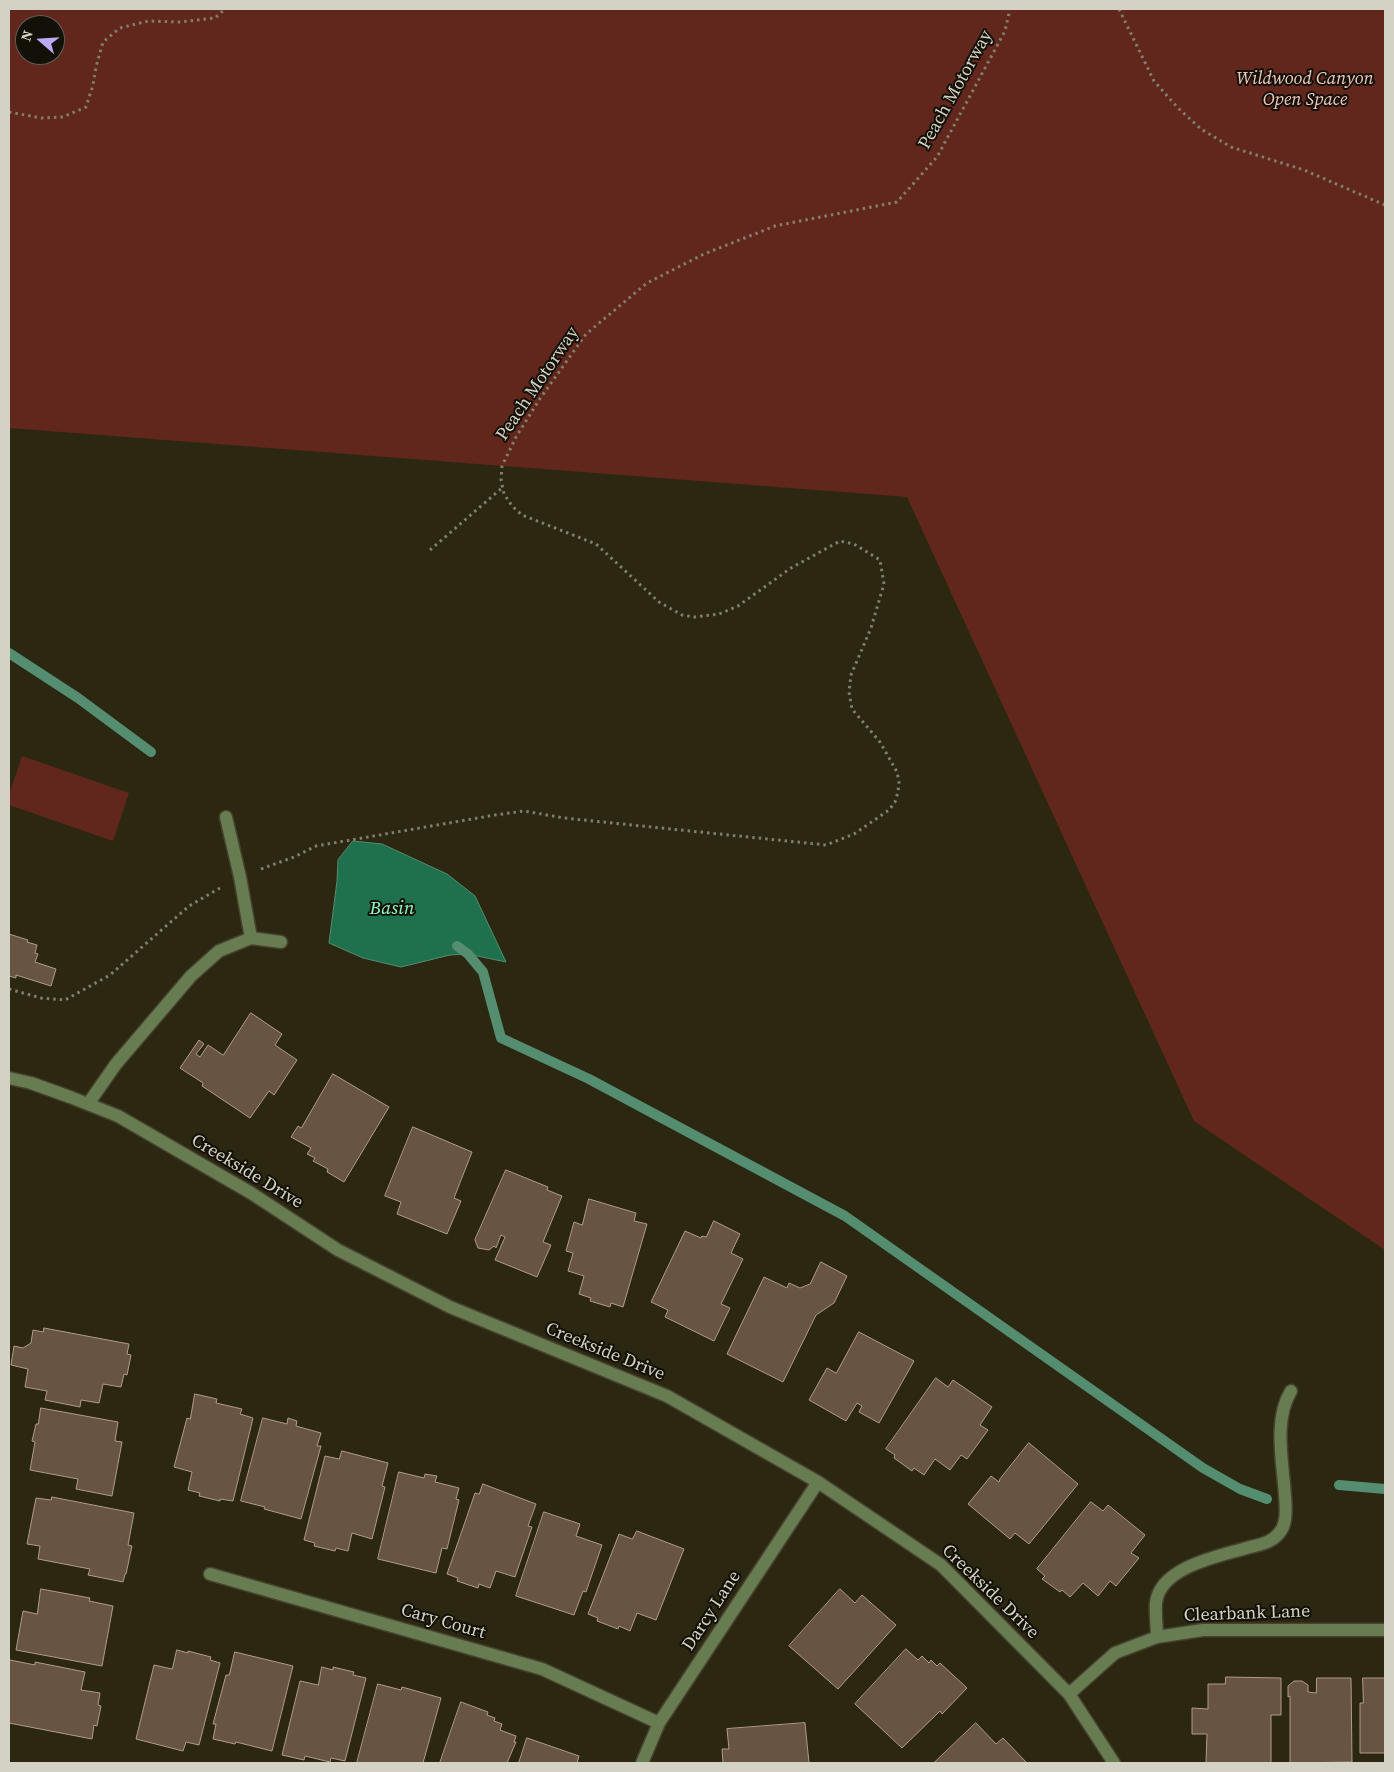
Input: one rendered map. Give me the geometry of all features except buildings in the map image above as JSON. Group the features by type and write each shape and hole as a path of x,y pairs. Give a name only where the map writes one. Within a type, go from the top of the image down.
{"street":[{"path":"226,817 240,877 251,938"},
{"path":"88,1104 116,1064 191,976 219,951 251,938 281,942"},
{"name":"Creekside Drive","path":"9,1078 31,1083 118,1116 251,1193 338,1250 450,1307 667,1396 818,1482 941,1565 1069,1694 1114,1763"},
{"path":"1157,1637 1156,1602 1160,1590 1172,1576 1192,1564 1272,1541 1282,1528 1286,1511 1280,1420 1285,1401 1291,1391"},
{"name":"Darcy Lane","path":"642,1763 659,1723 818,1482"},
{"name":"Cary Court","path":"210,1574 542,1669 659,1723"},
{"name":"Clearbank Lane","path":"1069,1694 1116,1653 1157,1637 1203,1630 1385,1630"}],"path":[{"path":"9,112 41,118 63,117 86,107 104,42 120,28 148,21 180,22 215,18 225,9"},
{"name":"Peach Motorway","path":"502,488 502,466 516,437 539,400 586,334 647,283 704,254 775,226 897,202 937,157 1005,30 1010,9"},
{"path":"1119,9 1154,81 1178,108 1201,129 1230,147 1304,170 1385,205"},
{"path":"9,989 41,998 64,1000 110,975 189,906 240,877 294,857 316,846 524,811 564,818 826,845 854,834 889,810 895,802 899,782 897,772 880,742 852,709 849,692 851,675 872,628 884,584 880,560 854,544 840,541 791,568 738,606 719,614 694,617 682,615 659,602 596,544 522,515 512,506 502,488 430,550"}],"green space":[{"name":"Wildwood Canyon Open Space","path":"9,9 1385,9 1385,1250 1194,1121 907,497 9,428"},
{"path":"22,756 129,793 113,841 9,805 9,795"}],"water":[{"name":"Basin","path":"353,841 382,844 447,874 475,896 506,962 468,954 450,955 401,967 363,958 329,943 338,860"}],"waterway":[{"path":"9,653 78,698 151,752"},
{"path":"457,946 468,954 483,972 501,1038 589,1079 845,1216 1203,1468 1240,1489 1267,1499"},
{"path":"1339,1485 1385,1489"}]}
